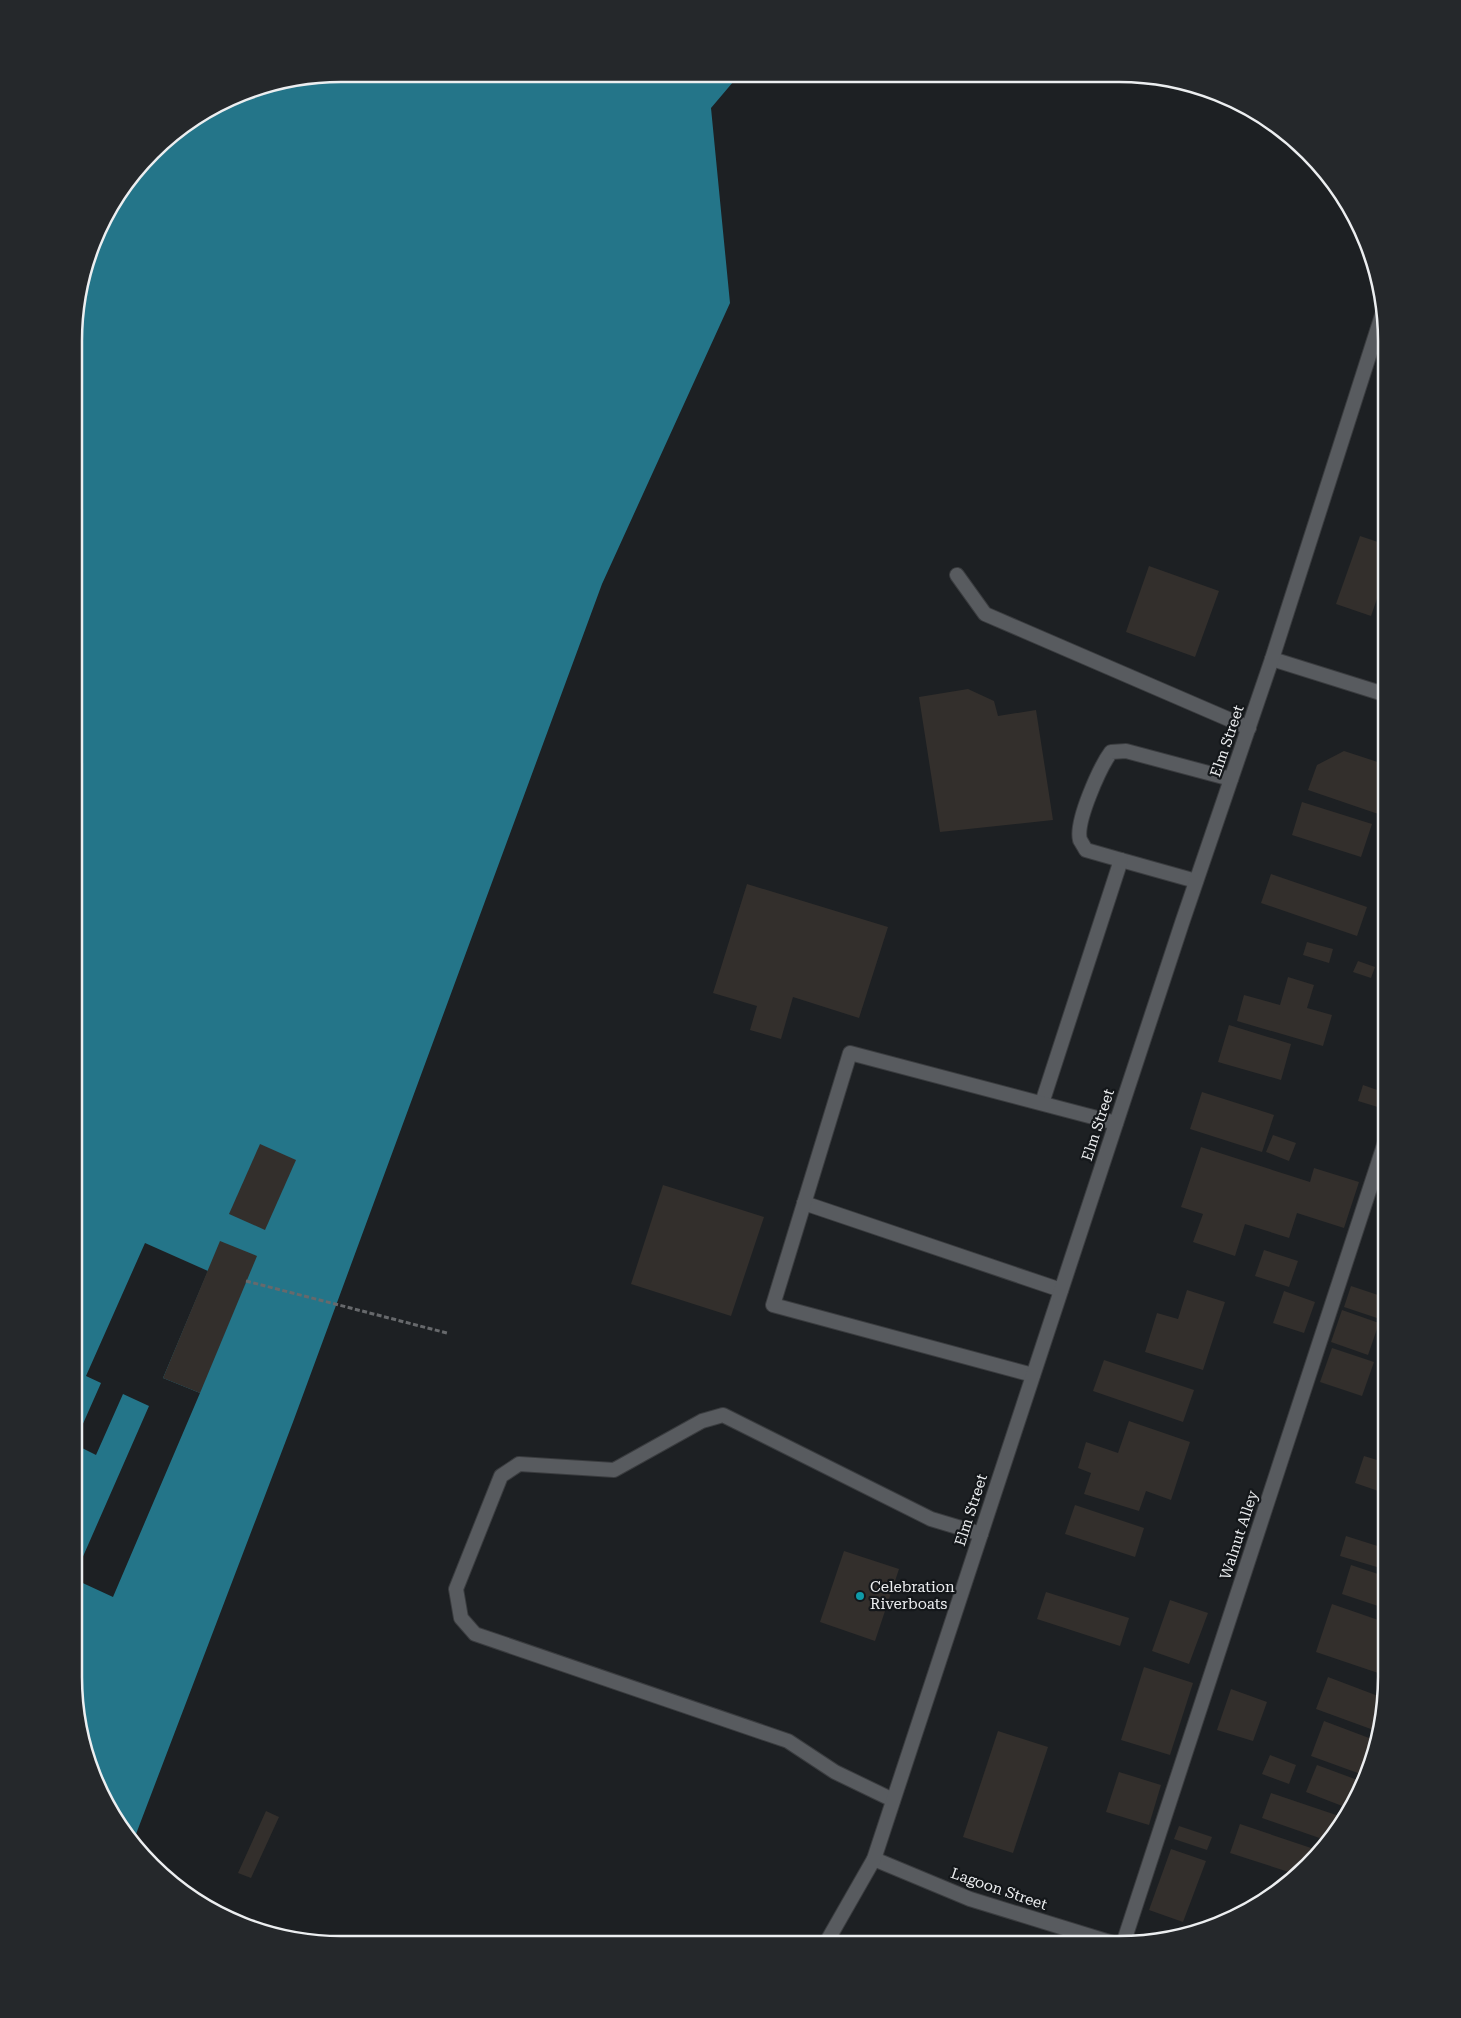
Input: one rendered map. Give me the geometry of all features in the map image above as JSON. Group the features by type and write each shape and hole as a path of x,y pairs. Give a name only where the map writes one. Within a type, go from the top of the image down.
{"main road":[{"name":"Elm Street","path":"830,1936 874,1859 1196,881 1272,660 1378,328"},
{"path":"957,575 985,614 1249,728"},
{"path":"1272,660 1378,692"},
{"path":"1196,881 1086,850 1080,838 1081,821 1103,763 1111,752 1126,751 1231,779"},
{"path":"1042,1103 1121,860"},
{"path":"1033,1375 772,1305 850,1053 1116,1123"},
{"name":"Walnut Alley","path":"1126,1936 1378,1164"},
{"path":"804,1202 1061,1290"},
{"path":"893,1800 835,1772 788,1741 475,1634 461,1618 456,1589 502,1476 519,1464 614,1470 702,1421 723,1415 932,1519 981,1534"},
{"name":"Lagoon Street","path":"874,1859 970,1899 1090,1936"}],"path":[{"path":"246,1281 447,1333"}],"water":[{"path":"342,82 733,82 711,108 730,303 602,584 293,1422 136,1834 117,1806 96,1760 87,1727 82,1676 82,342 87,291 96,258 117,212 136,184 158,158 184,136 212,117 243,102 275,91 291,87"}],"pier":[{"path":"145,1243 208,1271 163,1378 200,1393 113,1597 82,1583 82,1559 149,1406 123,1394 96,1455 82,1448 82,1426 101,1383 86,1376"}],"building":[{"path":"1360,536 1378,542 1378,596 1371,616 1336,604"},
{"path":"1149,566 1219,591 1195,657 1126,632"},
{"path":"968,689 994,701 998,716 1036,710 1053,820 940,832 919,697"},
{"path":"1344,751 1378,762 1378,814 1308,790 1317,765"},
{"path":"1302,802 1372,824 1361,857 1292,835"},
{"path":"1271,874 1367,907 1357,936 1261,903"},
{"path":"747,884 888,927 859,1018 793,997 781,1039 750,1030 757,1006 713,993"},
{"path":"1307,942 1333,949 1329,963 1303,955"},
{"path":"1358,961 1375,967 1371,978 1353,972"},
{"path":"1288,977 1314,985 1307,1008 1332,1015 1323,1046 1237,1021 1244,995 1280,1005"},
{"path":"1229,1025 1291,1044 1281,1080 1218,1062"},
{"path":"1363,1085 1378,1090 1378,1107 1358,1101"},
{"path":"1202,1092 1274,1115 1262,1152 1190,1129"},
{"path":"1273,1135 1296,1143 1289,1161 1266,1152"},
{"path":"260,1144 296,1160 265,1230 229,1214"},
{"path":"1201,1147 1310,1182 1314,1168 1359,1182 1344,1228 1297,1213 1289,1238 1245,1224 1235,1256 1193,1242 1203,1214 1181,1207"},
{"path":"663,1185 764,1217 731,1316 631,1284"},
{"path":"220,1241 257,1256 200,1393 163,1378"},
{"path":"1264,1250 1298,1261 1289,1287 1255,1276"},
{"path":"1351,1286 1378,1295 1378,1318 1344,1307"},
{"path":"1187,1290 1225,1302 1203,1370 1145,1352 1157,1313 1178,1319"},
{"path":"1284,1291 1315,1302 1304,1333 1273,1323"},
{"path":"1342,1310 1378,1323 1368,1355 1331,1342"},
{"path":"1332,1348 1374,1362 1362,1396 1320,1382"},
{"path":"1104,1360 1194,1390 1183,1422 1093,1391"},
{"path":"1129,1421 1190,1442 1171,1500 1146,1491 1139,1511 1084,1494 1091,1473 1078,1468 1086,1442 1118,1453"},
{"path":"1364,1456 1378,1460 1378,1491 1355,1483"},
{"path":"1075,1505 1144,1528 1135,1557 1065,1534"},
{"path":"1346,1536 1378,1546 1378,1567 1340,1556"},
{"name":"Celebration Riverboats","path":"844,1551 899,1569 875,1641 820,1622"},
{"path":"1351,1565 1378,1574 1378,1606 1342,1594"},
{"path":"1046,1592 1129,1618 1120,1646 1037,1619"},
{"path":"1170,1600 1208,1613 1189,1664 1152,1651"},
{"path":"1332,1604 1378,1620 1378,1673 1316,1652"},
{"path":"1144,1667 1193,1683 1170,1755 1121,1740"},
{"path":"1328,1677 1378,1696 1373,1730 1316,1709"},
{"path":"1231,1689 1267,1702 1253,1741 1217,1730"},
{"path":"1324,1721 1371,1739 1360,1774 1311,1756"},
{"path":"998,1731 1048,1747 1013,1853 963,1837"},
{"path":"1270,1755 1296,1765 1289,1784 1262,1774"},
{"path":"1317,1765 1357,1780 1344,1807 1306,1792"},
{"path":"1119,1772 1161,1785 1149,1825 1106,1812"},
{"path":"1271,1793 1338,1816 1321,1839 1262,1818"},
{"path":"266,1811 279,1817 251,1878 238,1873"},
{"path":"1240,1824 1313,1849 1289,1872 1230,1853"},
{"path":"1179,1826 1212,1837 1207,1850 1174,1839"},
{"path":"1171,1849 1206,1861 1183,1922 1149,1910"}],"place":[{"name":"Celebration Riverboats","path":"860,1596"}]}
